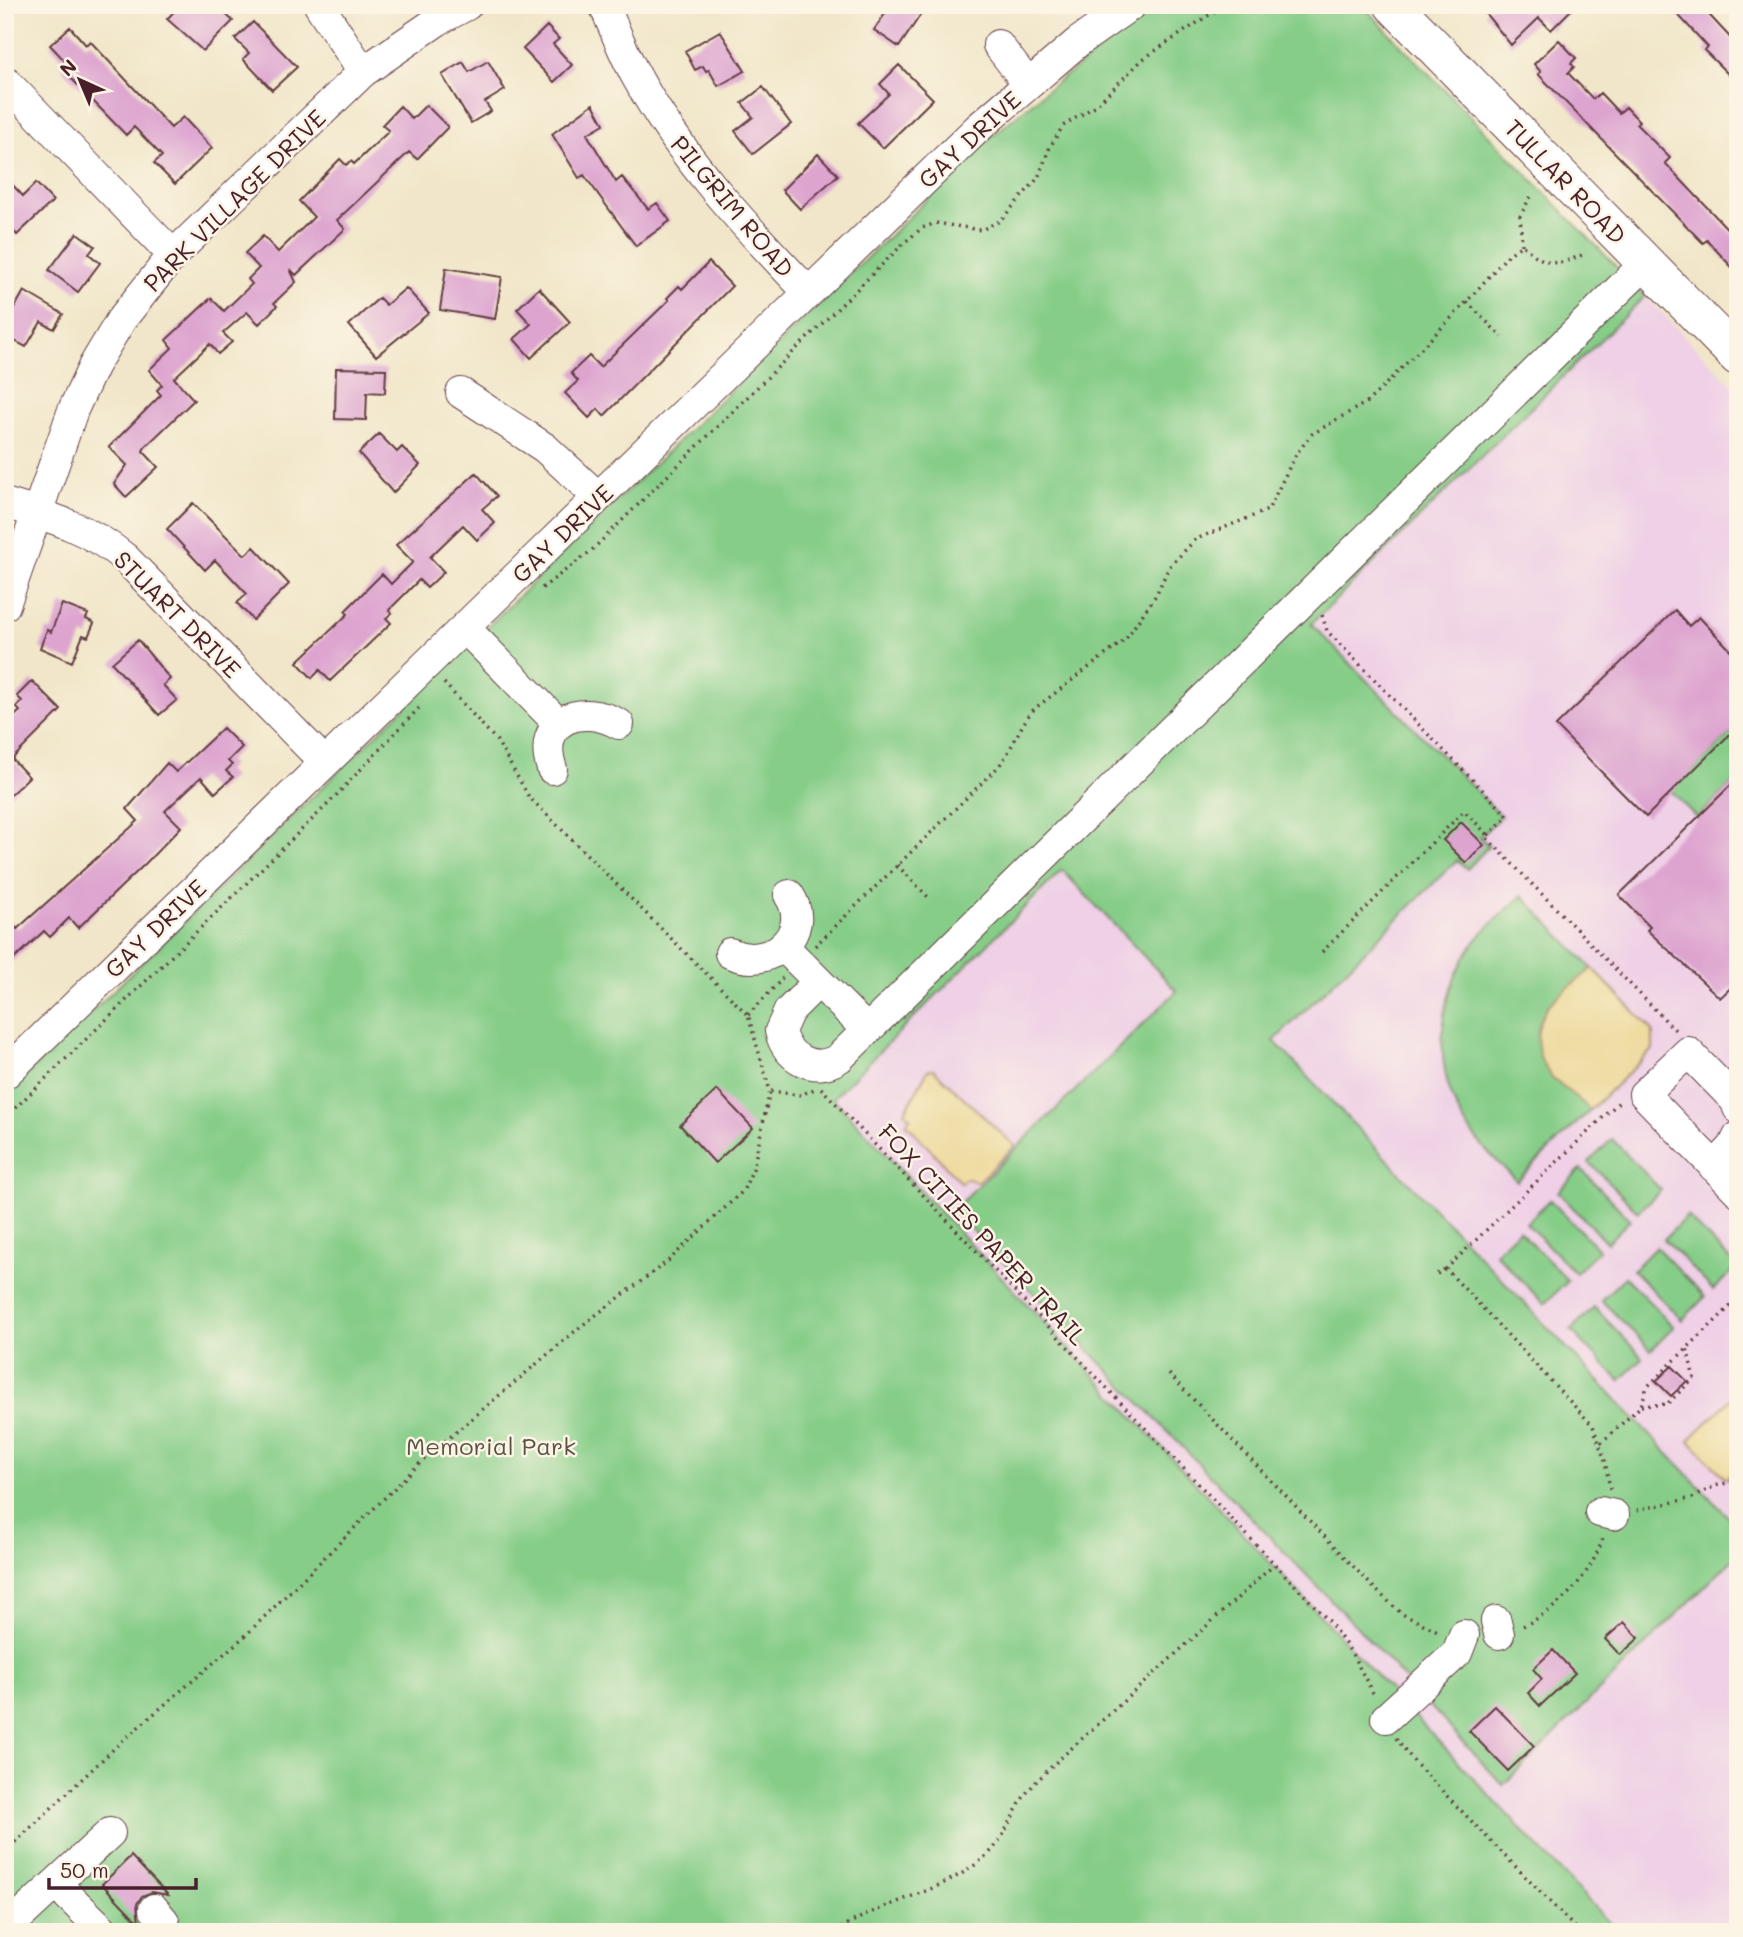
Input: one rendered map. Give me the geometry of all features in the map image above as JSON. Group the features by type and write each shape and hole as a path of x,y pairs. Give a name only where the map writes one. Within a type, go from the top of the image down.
{"main road":[{"name":"TULLAR ROAD","path":"1393,5 1738,357"}],"street":[{"path":"319,5 363,72"},
{"name":"PARK VILLAGE DRIVE","path":"5,605 39,514 54,460 94,365 121,320 173,255 363,72 437,21 467,5"},
{"name":"PILGRIM ROAD","path":"604,5 634,72 670,131 707,182 808,292"},
{"name":"GAY DRIVE","path":"5,1074 808,292 1028,84 1131,5"},
{"path":"998,45 1028,84"},
{"path":"5,81 173,255"},
{"path":"789,895 796,909 794,929 800,963 780,1031 788,1048 806,1064 827,1066 867,1030 1646,263"},
{"path":"461,393 545,448 598,497"},
{"name":"STUART DRIVE","path":"5,503 77,526 103,539 125,558 324,763"},
{"path":"465,628 558,723"},
{"path":"552,769 548,753 552,732 558,723 573,715 588,713 619,724"},
{"path":"730,953 743,960 800,963 867,1030"},
{"path":"1738,1108 1735,1100 1688,1052 1643,1094 1738,1191"},
{"path":"1714,1167 1733,1147 1738,1137"},
{"path":"1386,1718 1457,1653 1464,1635"},
{"path":"5,1930 110,1833"},
{"path":"56,1884 105,1932"}],"path":[{"path":"540,590 592,551 905,242 922,228 936,223 981,230 1000,220 1038,178 1050,147 1063,126 1096,106 1143,59 1224,5"},
{"path":"1522,245 1520,216 1531,196"},
{"path":"1522,245 1550,263 1567,262 1586,253"},
{"path":"748,1015 999,766 1012,749 1023,722 1034,709 1125,640 1178,556 1210,531 1257,517 1268,510 1296,454 1312,434 1367,402 1467,302 1502,261 1522,245"},
{"path":"1467,302 1502,337"},
{"path":"1306,598 1323,617 1327,631 1508,816 1488,835"},
{"path":"434,693 453,674"},
{"path":"5,1852 122,1741 245,1636 423,1460 580,1327 668,1261 743,1191 752,1169 770,1091 748,1015 529,797 497,741 444,683"},
{"path":"5,1118 279,853 361,768 392,740 425,703"},
{"path":"1322,952 1464,811 1681,1036 1688,1052"},
{"path":"897,865 929,898"},
{"name":"FOX CITIES PAPER TRAIL","path":"770,1091 800,1095 819,1086 1329,1621 1351,1653 1386,1718 1415,1763 1579,1932"},
{"path":"1437,1274 1446,1269 1625,1097"},
{"path":"1446,1269 1594,1426 1601,1444 1610,1489 1607,1514 1592,1562 1565,1597 1548,1613 1498,1628"},
{"path":"1601,1444 1641,1406 1647,1387 1738,1299"},
{"path":"1641,1406 1667,1404 1694,1378 1688,1348"},
{"path":"1170,1374 1402,1614 1427,1628 1464,1635"},
{"path":"1607,1514 1692,1498 1715,1486 1738,1480"},
{"path":"835,1932 860,1915 960,1874 983,1859 1002,1841 1028,1790 1274,1565"}],"shaded area":[{"path":"1645,296 1738,391 1738,1932 1618,1932 833,1098"}],"green space":[{"name":"Memorial Park","path":"1160,5 1362,5 1645,296 1311,624 1501,816 1480,837 1489,846 1467,869 1457,860 1274,1041 1738,1527 1738,1554 1503,1785 1356,1626 953,1210 1177,991 1062,870 833,1098 1618,1932 5,1932 5,1096 989,139 1047,90"},
{"path":"1734,730 1738,734 1738,778 1697,818 1671,791"},
{"path":"1522,896 1653,1031 1653,1049 1517,1181 1471,1133 1454,1102 1443,1052 1443,1027 1447,1001 1467,954 1482,933"},
{"path":"1612,1139 1661,1190 1638,1212 1589,1162"},
{"path":"1581,1169 1630,1220 1607,1243 1558,1192"},
{"path":"1550,1200 1599,1250 1575,1273 1526,1223"},
{"path":"1687,1216 1737,1267 1713,1290 1664,1239"},
{"path":"1519,1230 1568,1281 1544,1304 1495,1253"},
{"path":"1656,1247 1705,1297 1682,1320 1633,1270"},
{"path":"1625,1277 1674,1327 1651,1350 1601,1300"},
{"path":"1594,1307 1643,1358 1620,1381 1571,1330"}],"sand":[{"path":"1592,968 1653,1031 1653,1049 1590,1110 1547,1071 1539,1053 1538,1034 1547,1007"},
{"path":"933,1069 1015,1146 977,1182 966,1178 961,1183 906,1123 910,1118 905,1112 928,1070"},
{"path":"1738,1392 1738,1468 1726,1479 1689,1440"}],"building":[{"path":"180,5 202,5 209,12 216,5 233,21 203,51 167,19"},
{"path":"891,5 927,5 899,47 874,30"},
{"path":"1492,5 1576,5 1551,30 1539,18 1511,45 1485,13"},
{"path":"1669,5 1700,5 1738,46 1738,84 1704,50 1708,47"},
{"path":"253,22 297,67 272,90 243,59 249,53 235,39"},
{"path":"547,26 559,39 553,44 572,65 554,82 523,49"},
{"path":"70,27 86,45 90,41 171,128 183,117 212,148 175,184 154,163 162,156 134,127 126,135 62,69 67,63 50,45"},
{"path":"720,31 745,71 718,86 709,70 706,71 703,66 695,70 685,51"},
{"path":"1559,40 1576,58 1571,63 1574,67 1568,73 1593,99 1600,93 1619,113 1626,107 1639,121 1636,124 1670,158 1665,163 1738,240 1738,274 1707,240 1703,243 1538,74 1541,72 1534,64"},
{"path":"488,61 505,90 485,102 491,111 471,123 442,75 463,62 469,72"},
{"path":"899,65 933,99 883,148 858,123 889,94 880,84"},
{"path":"763,87 791,124 753,154 735,131 753,117 742,103"},
{"path":"593,104 604,124 587,134 616,182 622,177 648,209 657,203 670,221 636,246 584,175 579,178 552,134"},
{"path":"426,105 448,127 417,159 409,152 337,220 345,229 296,275 290,269 296,282 274,303 277,306 259,324 247,312 223,333 232,342 218,354 210,344 174,378 194,400 145,447 143,451 158,467 126,497 114,484 127,465 109,447 161,395 157,390 162,385 149,370 172,348 166,340 211,298 224,311 252,284 248,279 259,268 245,253 263,236 278,252 314,217 299,201 340,159 346,165 351,161 354,164 389,131 382,125 400,106 412,119"},
{"path":"818,154 838,175 800,209 782,190"},
{"path":"5,177 23,196 36,183 53,201 17,235 5,222"},
{"path":"77,233 95,246 89,254 100,263 78,292 49,270"},
{"path":"709,262 732,286 604,416 598,409 589,418 565,393 578,381 571,373 589,356 600,367 669,300 667,298 679,286 682,289"},
{"path":"446,268 502,277 495,319 440,310"},
{"path":"406,288 429,313 376,356 349,325 379,298 386,305"},
{"path":"539,288 570,322 531,358 514,339 531,324 517,309"},
{"path":"24,291 63,314 54,329 41,322 26,347 5,336 5,325"},
{"path":"336,368 386,369 385,393 367,392 366,420 335,419"},
{"path":"379,434 397,452 402,447 420,465 393,493 359,453"},
{"path":"476,473 497,496 482,509 495,523 477,540 463,525 430,557 444,572 427,588 419,580 389,610 392,613 386,618 391,623 330,681 320,670 312,678 297,662 348,614 345,611 382,574 391,584 413,562 396,545"},
{"path":"193,503 245,555 254,547 289,584 253,620 237,603 247,594 215,560 205,570 167,529"},
{"path":"62,604 88,614 86,619 94,623 88,637 83,635 72,662 40,648 47,630 51,632"},
{"path":"1675,610 1689,626 1699,617 1738,658 1738,726 1646,817 1556,726"},
{"path":"138,640 170,679 163,685 177,700 159,715 112,663"},
{"path":"32,681 61,710 12,759 29,777 5,800 5,725 20,711 16,707 22,701 17,696"},
{"path":"223,728 242,747 228,761 232,765 226,771 233,777 215,793 201,777 165,811 181,827 144,865 78,928 69,918 50,937 44,931 5,968 5,916 17,929 138,821 127,809 167,763 176,772"},
{"path":"1738,778 1738,981 1720,998 1647,930 1650,927 1619,895"},
{"path":"1461,822 1484,845 1466,863 1443,840"},
{"path":"717,1090 753,1128 715,1163 680,1125"},
{"path":"1672,1366 1687,1381 1671,1396 1656,1381"},
{"path":"1624,1622 1639,1638 1620,1655 1605,1639"},
{"path":"1553,1650 1575,1673 1540,1706 1528,1693 1542,1679 1533,1669"},
{"path":"1495,1706 1534,1746 1508,1771 1469,1731"},
{"path":"131,1856 168,1895 152,1892 142,1896 137,1904 139,1923 102,1884"}]}
